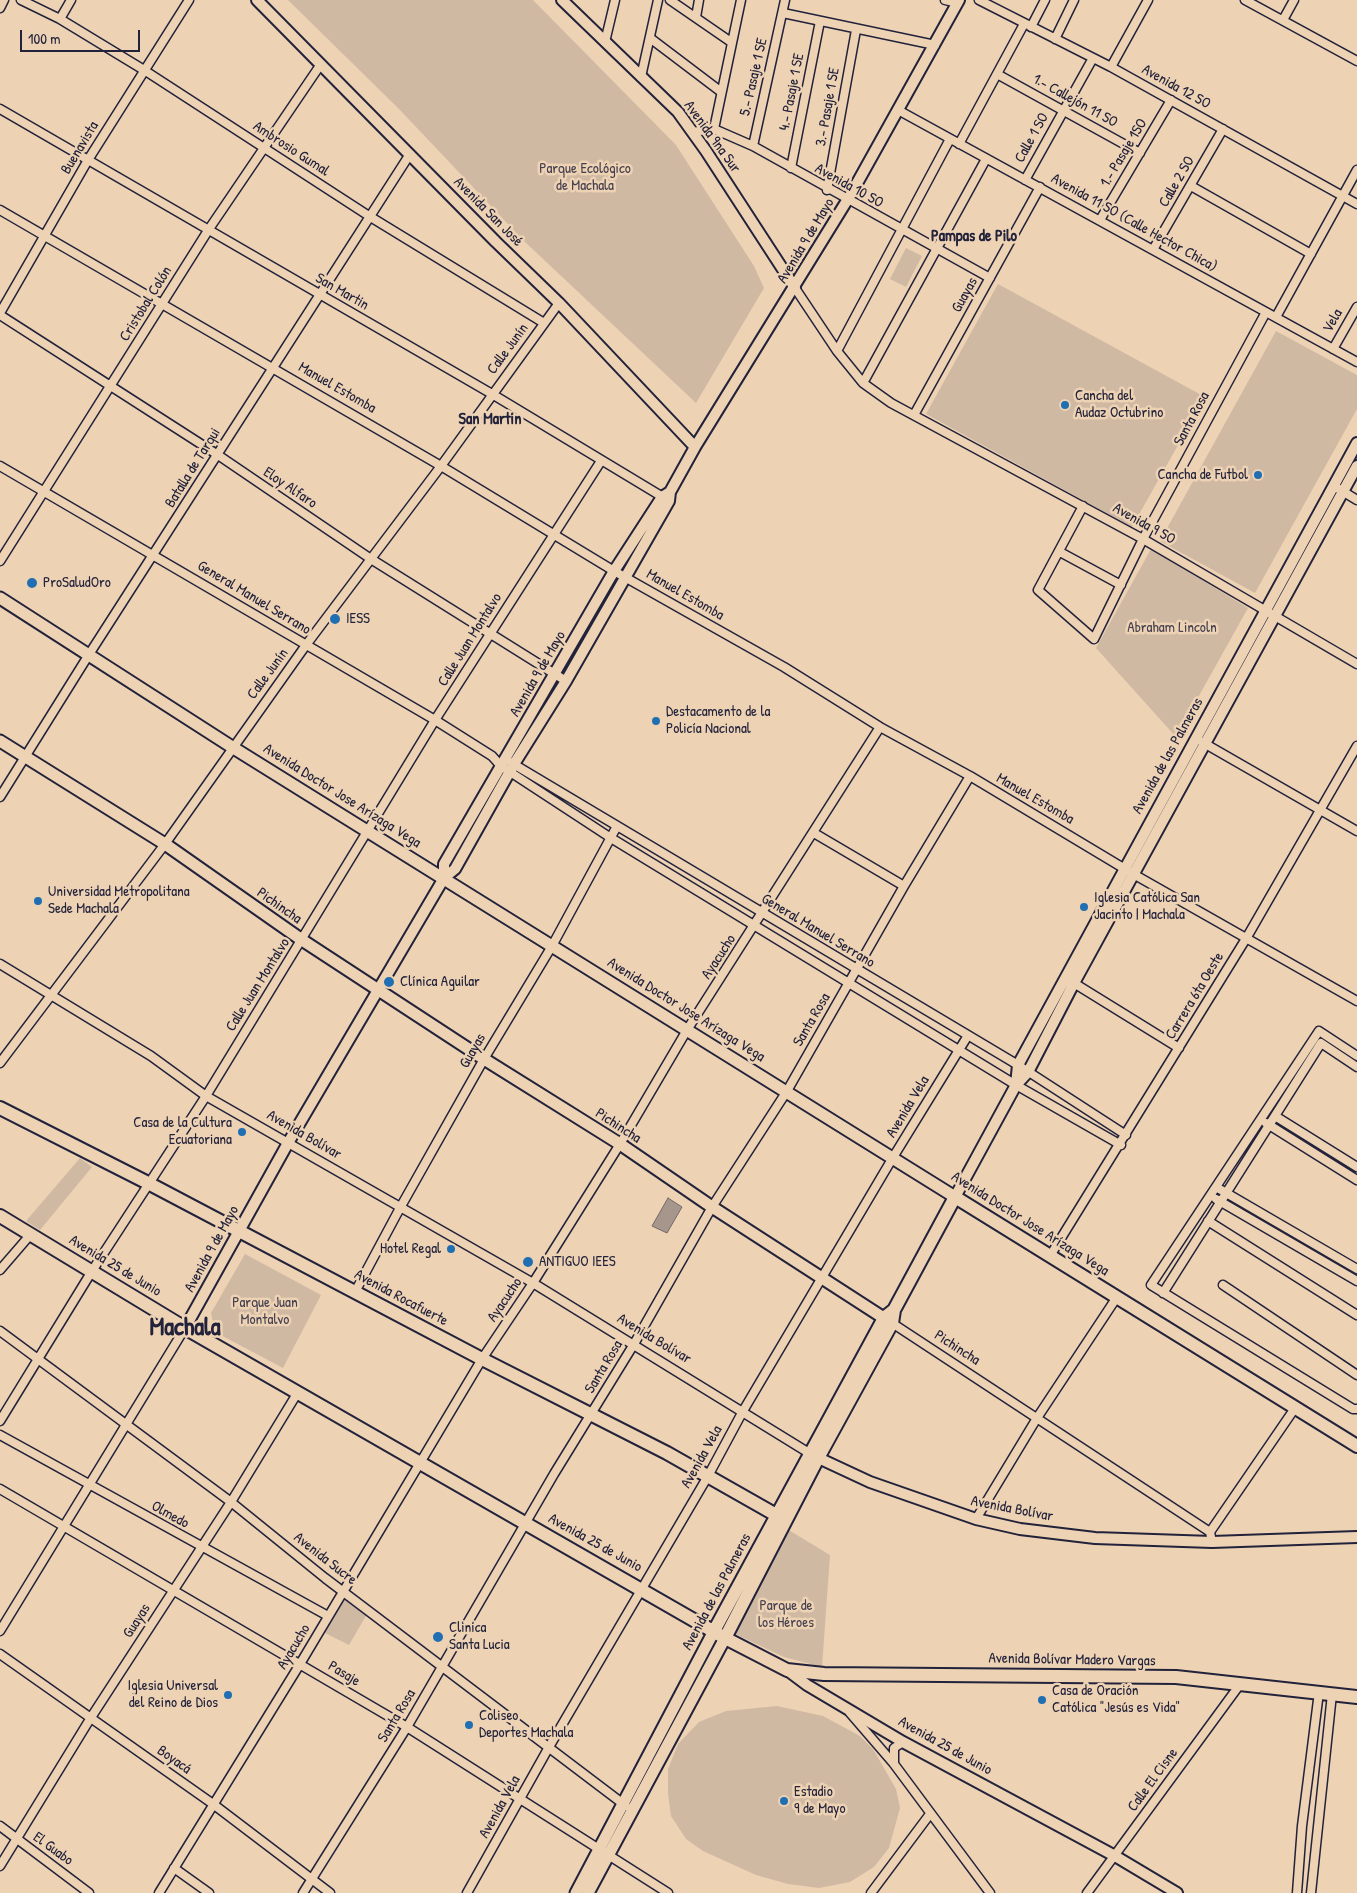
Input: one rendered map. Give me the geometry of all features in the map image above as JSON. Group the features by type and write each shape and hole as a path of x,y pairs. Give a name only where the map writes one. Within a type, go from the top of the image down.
{"main road":[{"name":"Avenida Doctor Jose Arízaga Vega","path":"0,598 232,747 787,1091 892,1159 1117,1296 1357,1446"},
{"name":"Pichincha","path":"0,741 165,844 302,940 484,1059 620,1144 712,1207 822,1278 890,1317"},
{"name":"Avenida Rocafuerte","path":"0,1108 591,1414 708,1476 781,1518"},
{"name":"Avenida de las Palmeras","path":"588,1893 604,1853 813,1455 955,1197"},
{"name":"Avenida 25 de Junio","path":"0,1216 184,1328 642,1588 719,1634 787,1670"},
{"name":"Avenida Bolívar Madero Vargas","path":"787,1670 824,1674 1176,1677 1357,1697"},
{"name":"Avenida de las Palmeras","path":"576,1893 604,1853"}],"street":[{"path":"0,8 4,0"},
{"name":"Ambrosio Gumal","path":"21,0 60,19 144,70 369,216 544,322"},
{"path":"60,19 71,0"},
{"name":"Buenavista","path":"0,314 88,160 189,0"},
{"name":"Avenida San José","path":"257,0 559,303 695,447"},
{"name":"Avenida 9na Sur","path":"562,0 572,5 605,42 678,112 794,288"},
{"path":"605,42 615,0"},
{"path":"641,77 658,0"},
{"path":"670,0 731,42"},
{"path":"696,17 699,0"},
{"path":"692,132 714,129 720,91 741,0"},
{"name":"5.- Pasaje 1 SE","path":"752,146 785,0"},
{"path":"944,0 958,2"},
{"name":"Avenida 12 SO","path":"979,0 1171,100 1357,204"},
{"path":"959,144 997,74 1045,0"},
{"path":"1054,39 1074,0"},
{"path":"1111,68 1148,0"},
{"path":"1245,0 1357,61"},
{"path":"1283,20 1294,0"},
{"name":"Avenida 9 de Mayo","path":"507,765 566,681 626,577 695,447 848,200 936,45 958,2"},
{"path":"783,13 820,20 856,30 936,45"},
{"name":"4.- Pasaje 1 SE","path":"791,168 820,20"},
{"name":"3.- Pasaje 1 SE","path":"827,190 856,30"},
{"path":"650,38 720,91"},
{"name":"Calle 1 SO","path":"1025,180 1093,58"},
{"name":"Cristobal Colón","path":"0,561 112,387 162,302 209,229 320,64"},
{"name":"1.- Callejón 11 SO","path":"997,74 1140,153"},
{"name":"1.- Pasaje 1SO","path":"1100,220 1171,100"},
{"name":"San Martin","path":"0,109 492,394 601,461 667,497"},
{"name":"Avenida 11 SO (Calle Hector Chica)","path":"898,110 1154,248 1357,362"},
{"name":"Avenida 10 SO","path":"714,129 752,146 827,190 990,278"},
{"name":"Calle 2 SO","path":"1154,248 1223,129"},
{"path":"837,351 950,139"},
{"name":"Batalla de Tarqui","path":"0,797 89,654 410,154"},
{"path":"863,383 986,159"},
{"path":"1276,317 1357,170"},
{"path":"1191,186 1311,254"},
{"name":"Guayas","path":"914,415 1040,188"},
{"name":"Manuel Estomba","path":"0,210 273,366 614,571 784,667 880,727 970,776 1135,874 1357,1001"},
{"name":"Avenida 9 SO","path":"794,288 837,351 863,383 891,403 1143,539 1357,664"},
{"name":"Calle Junín","path":"0,1063 165,844 306,645 441,466 559,303"},
{"name":"Vela","path":"1333,349 1357,306"},
{"name":"Santa Rosa","path":"1060,552 1038,590 1094,639 1143,539 1266,312"},
{"name":"Eloy Alfaro","path":"0,314 218,455 371,559 489,635 566,681"},
{"name":"Avenida de las Palmeras","path":"1016,1086 1018,1066 1135,874 1338,489 1357,444"},
{"name":"Calle Juan Montalvo","path":"0,1421 148,1183 206,1096 435,720 601,461"},
{"name":"General Manuel Serrano","path":"0,466 43,493 154,555 435,720 507,765 617,826 1028,1072 1126,1135"},
{"name":"Avenida de las Palmeras","path":"1338,489 1357,466"},
{"path":"1338,489 1357,500"},
{"name":"Avenida 9 de Mayo","path":"0,1631 184,1328 288,1143 444,878 454,869 507,765 614,571 667,497"},
{"path":"1083,506 1060,552 1121,585"},
{"name":"Avenida de las Palmeras","path":"955,1197 1016,1086 1028,1072 1124,867 1164,801 1196,739 1271,613"},
{"name":"Ayacucho","path":"158,1893 300,1664 482,1359 533,1283 620,1144 687,1030 756,925 880,727"},
{"path":"1196,739 1357,831"},
{"name":"Carrera 6ta Oeste","path":"1050,1256 1121,1145 1247,937 1357,746"},
{"name":"General Manuel Serrano","path":"507,765 611,838 756,925 1016,1086 1121,1145"},
{"name":"Santa Rosa","path":"303,1893 407,1727 634,1344 712,1207 787,1091 904,886 970,776"},
{"name":"Guayas","path":"355,1292 484,1059 552,946 617,826"},
{"path":"814,833 904,886"},
{"name":"Avenida Bolívar","path":"0,964 151,1056 206,1096 533,1283 813,1455 870,1482 976,1519 1020,1528 1095,1538 1357,1537"},
{"path":"1070,981 1179,1048"},
{"path":"1357,1056 1319,1031 1151,1285 1353,1409 1357,1409"},
{"name":"Avenida Vela","path":"467,1893 549,1747 708,1476 743,1411 892,1159 967,1037"},
{"path":"1163,1292 1321,1043 1357,1067"},
{"path":"1274,1116 1357,1167"},
{"path":"1260,1119 1357,1180"},
{"path":"1216,1187 1357,1269"},
{"path":"1210,1196 1357,1280"},
{"path":"1208,1221 1357,1315"},
{"path":"0,1270 31,1234"},
{"path":"1222,1285 1357,1375"},
{"path":"976,1519 1037,1418 1117,1296"},
{"name":"Pichincha","path":"890,1317 1211,1537"},
{"name":"Avenida Sucre","path":"0,1331 231,1502 628,1808"},
{"name":"Guayas","path":"0,1866 18,1840 90,1719 231,1502 298,1392"},
{"path":"1211,1537 1296,1408"},
{"name":"Olmedo","path":"0,1435 328,1616"},
{"name":"Pasaje","path":"0,1489 174,1589 407,1727 668,1893"},
{"name":"Boyacá","path":"0,1654 213,1804 330,1893"},
{"name":"Avenida 25 de Junio","path":"787,1670 845,1708 903,1742 1115,1856 1177,1893"},
{"name":"Calle El Cisne","path":"1087,1893 1241,1683"},
{"path":"1297,1893 1302,1826 1325,1693"},
{"path":"1311,1893 1325,1693"},
{"path":"845,1708 894,1764 990,1893"},
{"path":"894,1764 894,1748 903,1742"},
{"path":"871,1893 930,1814"},
{"name":"El Guabo","path":"0,1826 90,1893"},
{"path":"174,1868 209,1893"}],"green space":[{"name":"Parque Ecológico de Machala","path":"288,0 533,0 676,145 754,266 764,288 696,403 524,241 399,109"},
{"path":"906,248 922,256 906,287 890,279"},
{"name":"Cancha del Audaz Octubrino","path":"998,284 1205,397 1132,527 926,414"},
{"name":"Cancha de Futbol","path":"1276,331 1357,375 1357,409 1255,593 1160,541"},
{"name":"Abraham Lincoln","path":"1151,549 1248,608 1176,737 1096,648"},
{"path":"80,1158 92,1167 40,1230 26,1221"},
{"name":"Parque Juan Montalvo","path":"245,1254 321,1295 283,1368 215,1332 211,1313"},
{"name":"Parque de los Héroes","path":"787,1529 830,1555 822,1667 784,1657 733,1633"},
{"path":"345,1598 367,1614 349,1645 323,1632"},
{"name":"Estadio 9 de Mayo","path":"777,1706 823,1716 860,1736 873,1749 896,1789 900,1808 889,1848 874,1867 850,1882 819,1888 788,1884 756,1875 703,1851 686,1839 671,1816 668,1794 668,1769 678,1744 699,1722 726,1711"}],"shaded area":[{"path":"668,1198 682,1207 667,1233 652,1226"}],"place":[{"name":"Cancha del Audaz Octubrino","path":"1065,405"},
{"name":"Cancha de Futbol","path":"1258,475"},
{"name":"ProSaludOro","path":"32,583"},
{"name":"IESS","path":"335,619"},
{"name":"Destacamento de la Policía Nacional","path":"656,721"},
{"name":"Universidad Metropolitana Sede Machala","path":"38,901"},
{"name":"Iglesia Católica San Jacinto | Machala","path":"1084,907"},
{"name":"Clínica Aguilar","path":"389,982"},
{"name":"Casa de la Cultura Ecuatoriana","path":"242,1132"},
{"name":"Hotel Regal","path":"451,1249"},
{"name":"ANTIGUO IEES","path":"528,1262"},
{"name":"Clinica Santa Lucia","path":"438,1637"},
{"name":"Iglesia Universal del Reino de Dios","path":"228,1695"},
{"name":"Casa de Oración Católica \"Jesús es Vida\"","path":"1042,1700"},
{"name":"Coliseo Deportes Machala","path":"469,1725"},
{"name":"Estadio 9 de Mayo","path":"784,1801"}],"district":[{"name":"Pampas de Pilo","path":"974,237"},
{"name":"San Martin","path":"490,420"},
{"name":"Machala","path":"185,1328"}]}
